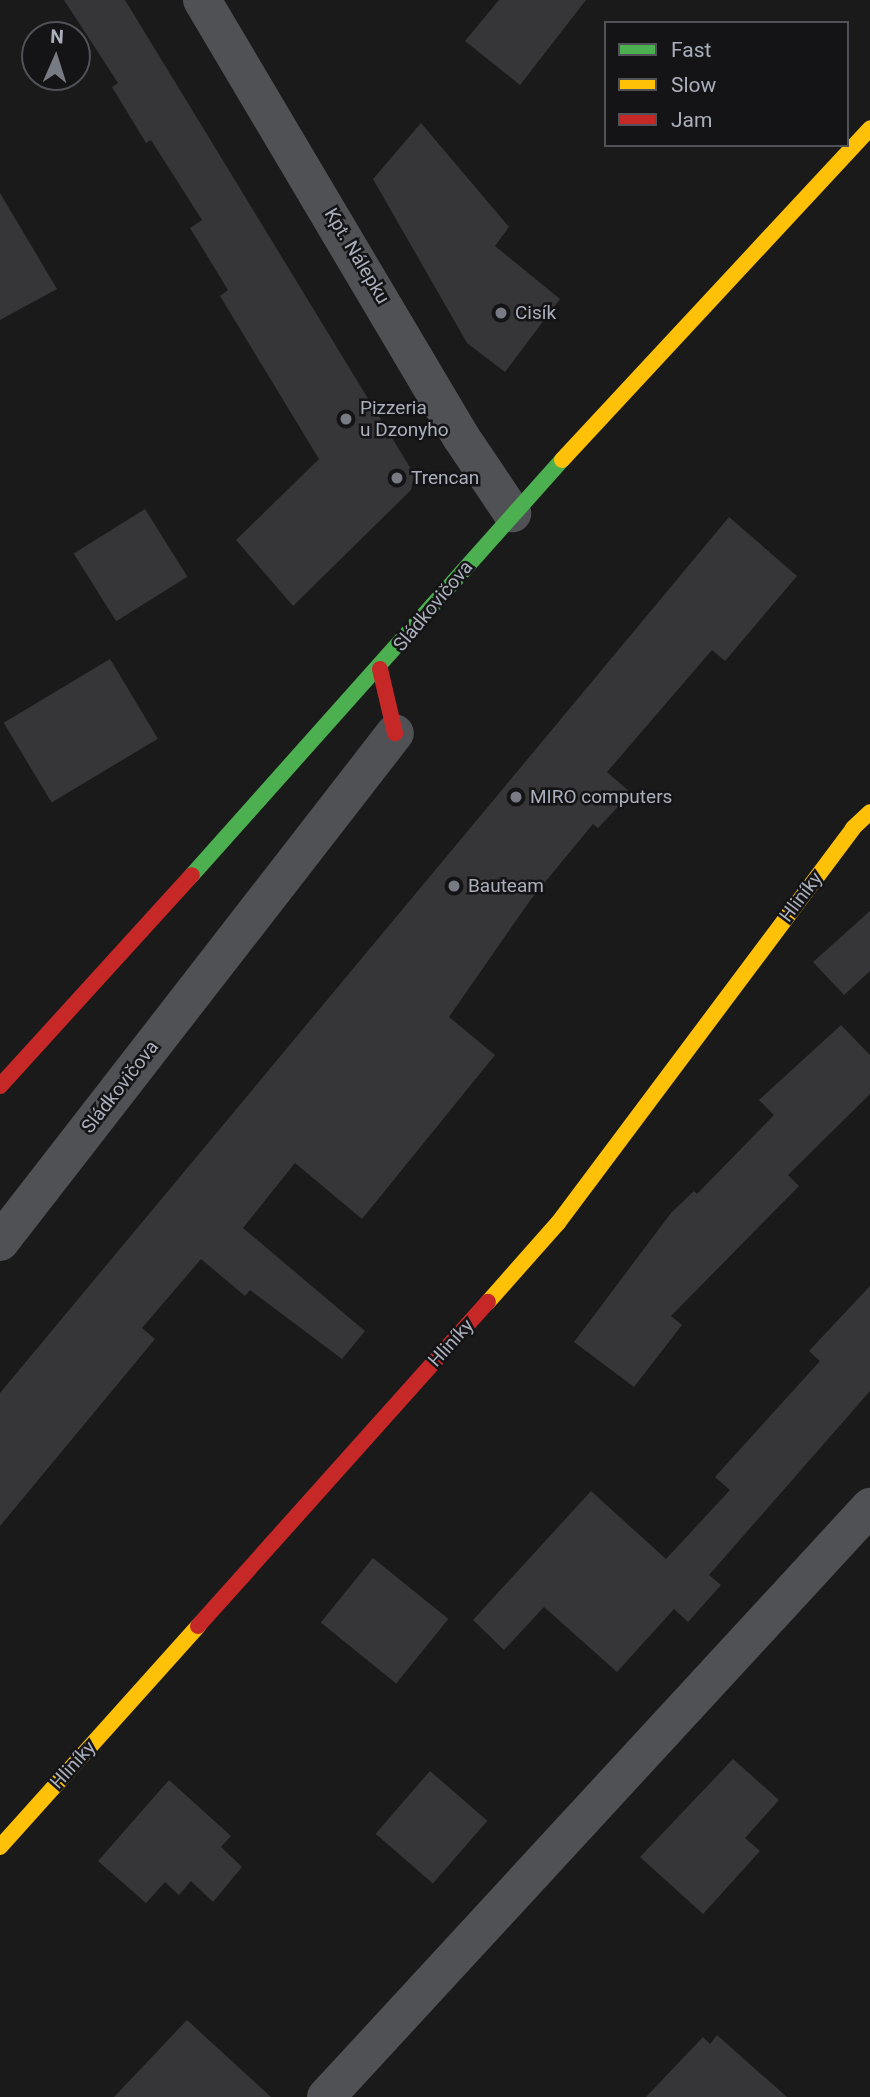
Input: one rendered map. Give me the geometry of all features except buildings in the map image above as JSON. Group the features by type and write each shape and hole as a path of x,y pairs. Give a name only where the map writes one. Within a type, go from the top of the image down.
{"main road":[{"name":"Sládkovičova","path":"0,1086 380,668 512,513 870,128"},
{"path":"380,668 395,733"},
{"name":"Hliníky","path":"0,1847 558,1223 853,828 870,812"}],"street":[{"name":"Kpt. Nálepku","path":"201,0 461,437 512,513"},
{"name":"Sládkovičova","path":"0,1242 395,733"},
{"path":"326,2097 870,1507"}],"traffic: fast":[{"path":"192,875 562,460"}],"traffic: slow":[{"path":"562,460 870,128"},
{"path":"488,1302 558,1223 853,828 870,812"},
{"path":"0,1847 198,1626"}],"traffic: jam":[{"path":"380,669 395,733"},
{"path":"0,1086 192,875"},
{"path":"198,1626 488,1302"}],"place":[{"name":"Cisík","path":"501,313"},
{"name":"Pizzeria u Dzonyho","path":"346,419"},
{"name":"Trencan","path":"397,478"},
{"name":"MIRO computers","path":"516,797"},
{"name":"Bauteam","path":"454,886"}]}
